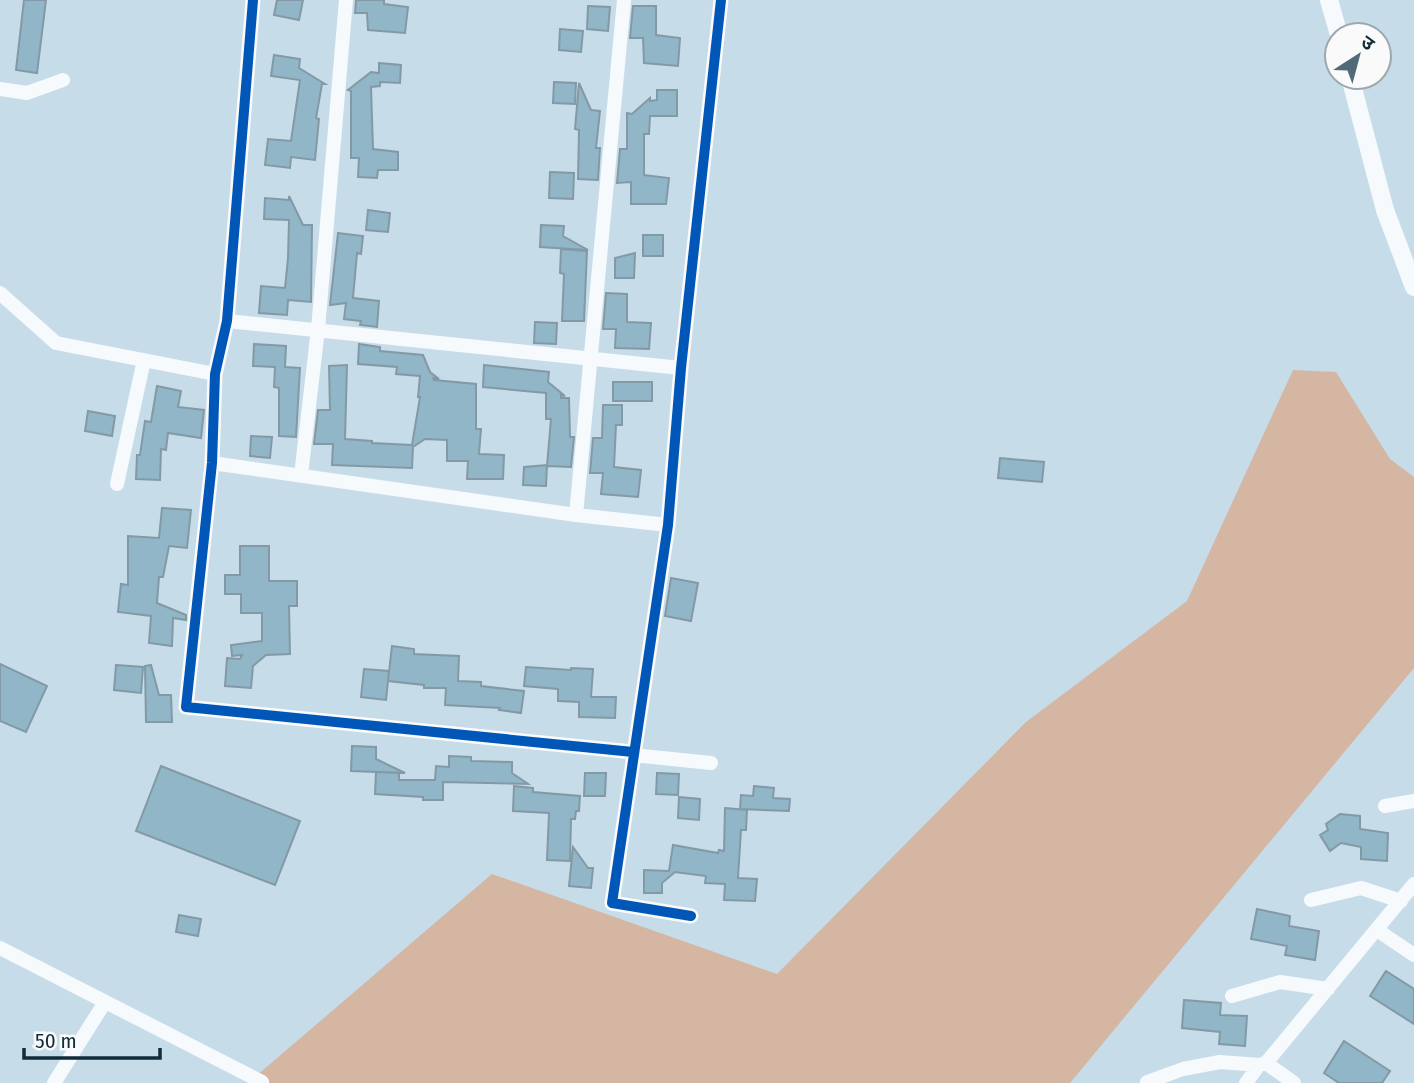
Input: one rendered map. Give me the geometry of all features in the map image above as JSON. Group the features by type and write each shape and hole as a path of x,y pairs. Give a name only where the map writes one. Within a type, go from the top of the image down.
{"street":[{"path":"253,0 227,320 215,374 212,463 186,706 710,763"},
{"path":"301,475 318,329 346,0"},
{"path":"576,515 624,0"},
{"path":"691,916 612,903 668,525 681,368 721,0"},
{"path":"1329,0 1335,21"},
{"path":"0,89 27,93 62,80"},
{"path":"1354,91 1385,210 1414,287"},
{"path":"0,293 57,343 215,374"},
{"path":"227,320 681,368"},
{"path":"117,484 144,360"},
{"path":"212,463 576,515 668,525"},
{"path":"1385,806 1414,800"},
{"path":"1246,1083 1414,884"},
{"path":"1311,900 1361,888 1401,901"},
{"path":"1377,930 1414,955"},
{"path":"0,948 262,1082 260,1083"},
{"path":"1232,996 1280,982 1328,989"},
{"path":"54,1083 105,1002"},
{"path":"1147,1082 1183,1069 1220,1062 1263,1064 1294,1083"}],"shaded area":[{"path":"1293,370 1336,372 1390,459 1414,477 1414,668 1070,1083 248,1083 492,874 777,974 1026,722 1187,601"}],"building":[{"path":"24,0 46,0 37,73 16,70"},
{"path":"277,0 303,0 299,20 274,15"},
{"path":"356,0 384,0 384,4 408,7 405,33 368,30 367,13 355,13"},
{"path":"588,6 610,7 608,31 587,29"},
{"path":"633,6 656,6 656,35 680,38 678,66 644,63 643,38 630,38"},
{"path":"560,29 583,31 581,52 559,50"},
{"path":"274,55 300,59 299,68 325,84 322,84 316,118 319,119 315,160 291,157 290,168 265,165 268,139 291,141 300,80 271,76"},
{"path":"379,63 401,65 400,83 380,82 380,86 371,87 373,149 398,152 398,170 378,170 377,178 358,177 359,158 351,158 351,91 348,90 371,72 379,73"},
{"path":"554,82 576,83 575,104 553,103"},
{"path":"579,83 591,110 600,111 596,148 600,148 598,180 578,179 579,130 575,129"},
{"path":"657,90 677,90 677,116 650,116 649,134 644,134 644,175 669,178 666,204 631,204 631,182 617,183 620,149 627,149 627,113 632,114 650,98 650,101 657,100"},
{"path":"550,172 574,173 573,199 549,198"},
{"path":"289,196 303,225 312,225 311,302 288,300 287,315 259,313 261,286 285,288 288,258 289,220 264,219 265,198 289,200"},
{"path":"368,210 390,213 388,232 366,230"},
{"path":"541,225 564,226 563,236 588,250 540,247"},
{"path":"338,233 363,236 361,254 357,253 353,298 379,301 377,327 344,319 346,303 330,305"},
{"path":"643,235 663,235 663,256 643,256"},
{"path":"561,249 587,251 584,321 562,321 564,274 560,273"},
{"path":"635,253 634,278 615,278 615,258"},
{"path":"606,293 627,294 627,322 651,323 649,349 615,348 616,329 603,329"},
{"path":"535,322 557,323 556,344 534,343"},
{"path":"254,344 286,346 285,367 300,368 296,437 279,436 279,388 274,387 275,367 253,366"},
{"path":"359,344 380,347 380,351 423,355 430,372 439,379 433,378 434,380 476,384 476,429 481,429 479,454 504,455 503,479 467,479 468,461 447,461 447,440 425,439 413,447 412,468 332,465 333,444 314,444 318,410 330,410 329,366 347,365 345,439 412,445 420,397 420,376 396,374 397,367 358,364"},
{"path":"484,365 549,372 548,382 565,396 561,395 561,398 569,398 570,437 574,437 571,467 547,466 551,419 546,419 546,393 483,387"},
{"path":"613,382 652,382 652,401 613,401"},
{"path":"157,386 181,391 178,407 204,410 201,438 168,433 166,450 161,449 160,480 136,479 137,455 140,455 145,421 151,422"},
{"path":"603,405 622,405 622,425 616,425 614,467 641,470 638,497 601,494 603,473 590,473 593,438 602,438"},
{"path":"88,411 115,416 112,436 85,431"},
{"path":"251,436 272,437 270,458 250,456"},
{"path":"1000,458 1044,462 1042,482 998,478"},
{"path":"547,465 546,486 523,485 524,467"},
{"path":"162,508 191,510 187,548 169,546 163,577 159,577 157,603 186,615 186,620 173,618 172,646 149,643 151,616 118,612 121,584 128,585 128,536 159,538"},
{"path":"240,546 269,546 269,581 297,581 297,606 289,606 290,654 266,655 253,666 251,688 225,686 227,658 240,659 242,655 232,656 231,645 262,641 262,613 241,613 241,594 225,594 225,575 240,575"},
{"path":"671,578 698,583 691,621 665,616"},
{"path":"392,646 414,649 414,654 459,656 458,681 481,682 481,686 524,691 521,713 499,710 500,708 445,705 446,688 424,688 424,685 388,681"},
{"path":"0,664 47,686 26,732 0,721"},
{"path":"116,665 143,667 141,693 114,690"},
{"path":"151,665 159,695 171,695 172,722 146,722 145,666"},
{"path":"526,667 593,669 591,697 616,697 615,718 579,717 579,702 558,701 558,689 524,686"},
{"path":"364,669 389,671 386,700 361,697"},
{"path":"352,746 376,747 376,759 405,773 351,771"},
{"path":"449,756 471,757 471,761 512,762 512,773 528,784 443,782 443,800 375,794 376,772 399,773 399,780 435,780 436,766 449,767"},
{"path":"161,766 300,821 275,885 136,831"},
{"path":"585,773 606,773 605,796 584,796"},
{"path":"657,773 679,774 678,795 656,794"},
{"path":"514,786 533,788 533,792 580,796 579,811 576,811 575,819 571,819 570,861 547,860 549,813 513,811"},
{"path":"754,786 774,788 773,798 790,799 789,811 740,809 741,795 753,796"},
{"path":"679,797 700,799 699,820 678,818"},
{"path":"725,808 747,810 746,830 741,830 738,878 757,879 755,901 724,900 725,884 705,883 706,876 675,872 662,883 662,893 644,893 644,870 669,871 673,845 718,853 719,850 724,851"},
{"path":"1340,814 1360,816 1360,829 1388,833 1387,861 1361,859 1361,847 1341,843 1330,851 1320,835 1328,830 1326,824"},
{"path":"573,847 588,868 593,868 591,888 569,886"},
{"path":"1257,909 1290,916 1289,926 1319,931 1315,960 1285,955 1287,946 1251,939"},
{"path":"179,915 201,919 198,936 176,932"},
{"path":"1386,971 1414,989 1414,1024 1370,996"},
{"path":"1184,1000 1221,1003 1220,1015 1247,1016 1245,1046 1219,1044 1220,1032 1182,1028"},
{"path":"1344,1041 1390,1071 1382,1083 1339,1083 1324,1073"}],"cycle path":[{"path":"253,0 227,321 215,374 212,463 186,707 633,752"},
{"path":"691,916 612,903 668,525 681,368 721,0"}]}
